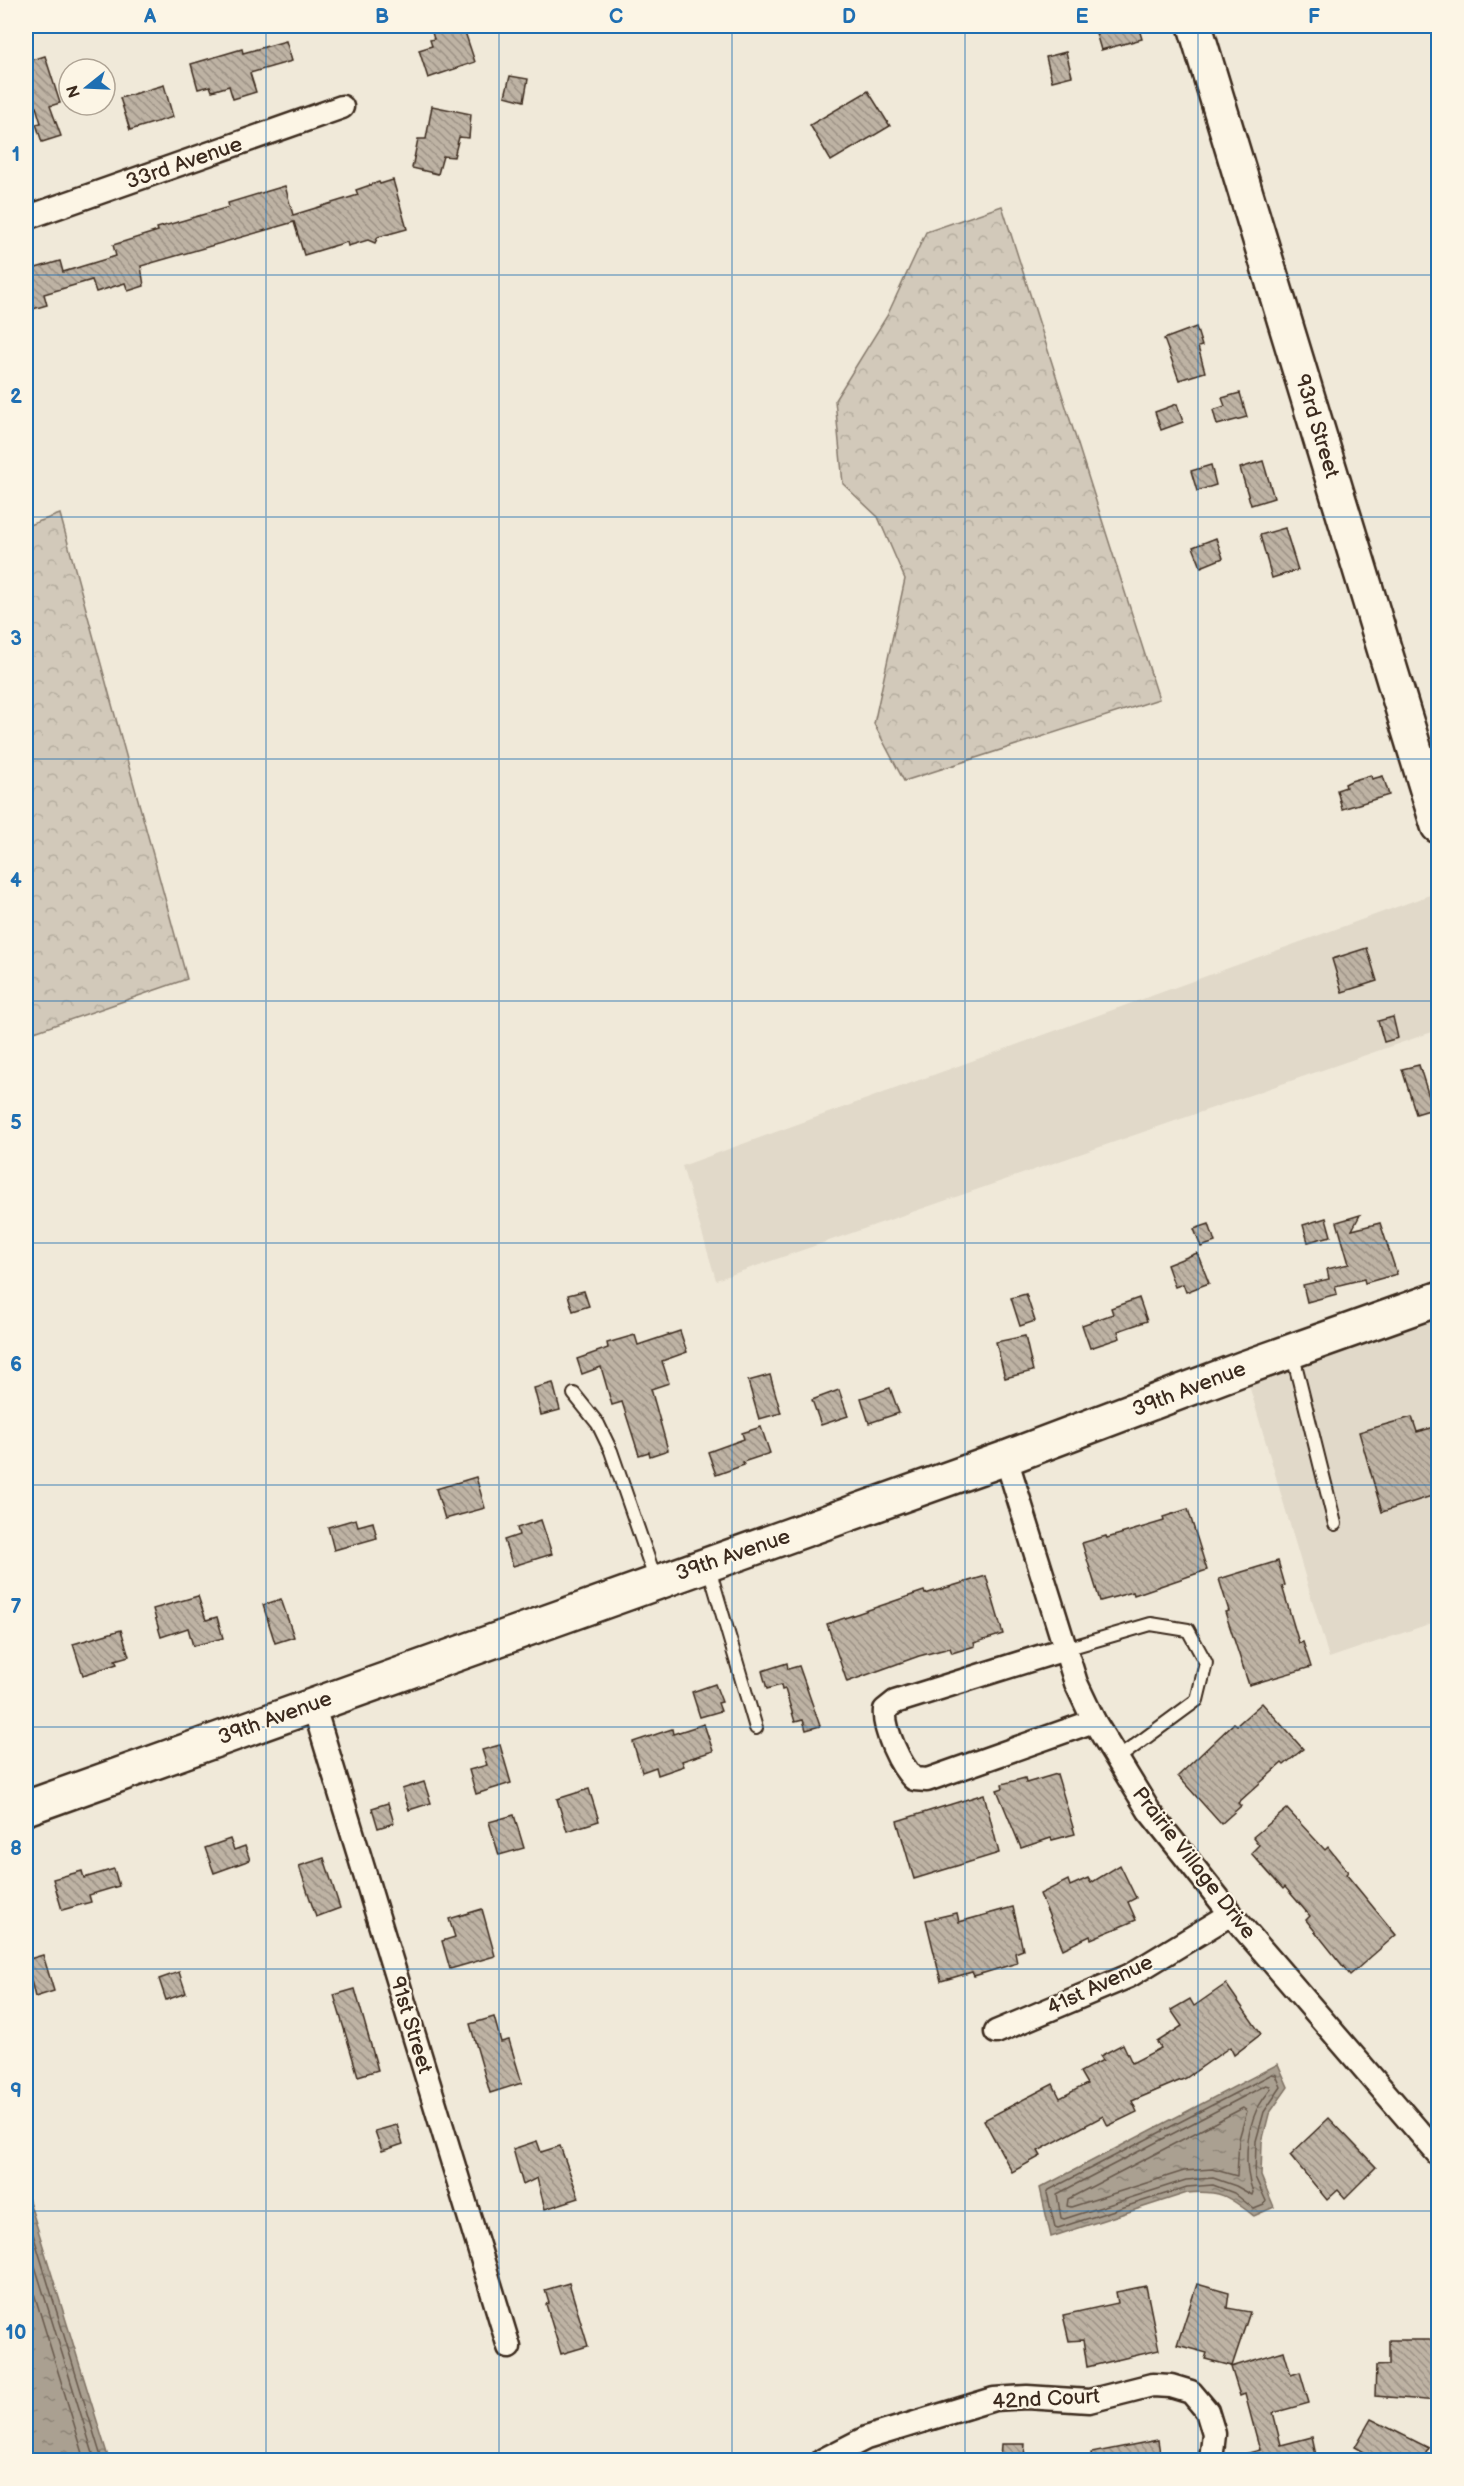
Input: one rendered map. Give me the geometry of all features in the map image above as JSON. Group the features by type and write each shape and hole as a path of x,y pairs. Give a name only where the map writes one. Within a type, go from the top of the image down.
{"main road":[{"name":"93rd Street","path":"1195,26 1438,826"},
{"name":"39th Avenue","path":"26,1808 656,1581 1006,1458 1438,1299"}],"street":[{"name":"33rd Avenue","path":"26,218 342,107"},
{"name":"Prairie Village Drive","path":"1006,1458 1076,1683 1094,1721 1149,1811 1231,1914 1438,2154"},
{"path":"1065,1649 895,1702 885,1710 884,1720 904,1770 914,1779 927,1780 1094,1721"},
{"name":"91st Street","path":"313,1704 509,2347"},
{"name":"41st Avenue","path":"996,2032 1129,1976 1231,1914"},
{"name":"42nd Court","path":"823,2460 866,2438 994,2399 1027,2397 1089,2401 1152,2385 1171,2386 1191,2392 1207,2411 1214,2434 1211,2460"}],"lane":[{"path":"1292,1351 1335,1524"},
{"path":"574,1394 598,1424 611,1451 656,1581"},
{"path":"708,1563 756,1728"},
{"path":"1065,1649 1151,1624 1188,1630 1206,1663 1197,1700 1117,1759"}],"shaded area":[{"path":"1438,892 1438,1030 716,1280 682,1166"},
{"path":"1438,1299 1438,1621 1329,1658 1244,1368"}],"green space":[{"path":"1002,206 1159,699 904,781 874,724 905,579 878,517 843,484 835,400 887,316 926,232"},
{"path":"60,514 187,979 26,1035 26,526"}],"water":[{"path":"1278,2064 1288,2087 1269,2114 1262,2142 1261,2176 1274,2207 1254,2216 1224,2196 1187,2193 1051,2237 1040,2188"},
{"path":"26,2191 109,2460 26,2460"}],"building":[{"path":"430,26 463,26 475,62 428,78 419,50 432,46 430,40 434,39"},
{"path":"1123,26 1138,26 1142,39 1101,50 1096,33"},
{"path":"286,41 292,61 250,73 256,92 233,99 229,86 212,91 210,86 198,89 191,64 242,49 243,53"},
{"path":"1066,52 1072,76 1052,81 1046,57"},
{"path":"45,56 57,94 57,104 50,106 61,136 42,142 36,124 41,123 26,75 26,62"},
{"path":"510,76 528,79 524,101 505,96"},
{"path":"164,85 173,117 130,130 120,98"},
{"path":"868,91 890,126 831,161 810,125"},
{"path":"432,106 471,114 469,138 459,137 454,157 443,156 438,174 412,168 418,139 426,139"},
{"path":"393,180 407,229 378,237 375,243 368,240 348,246 347,242 304,255 294,222 141,266 144,286 128,291 125,283 96,292 92,280 44,294 47,305 26,311 26,274 30,272 29,270 60,261 63,272 116,256 113,245 158,231 157,228 229,207 228,203 285,186 293,215 358,195 356,190"},
{"path":"1196,327 1202,346 1198,347 1205,372 1179,380 1164,339"},
{"path":"1240,393 1247,417 1217,425 1213,410 1225,406 1222,398"},
{"path":"1177,404 1183,422 1161,430 1155,412"},
{"path":"1263,461 1274,498 1251,505 1240,468"},
{"path":"1211,465 1216,485 1197,491 1191,471"},
{"path":"1285,528 1298,570 1272,578 1260,535"},
{"path":"1216,538 1223,558 1201,567 1193,547"},
{"path":"1371,775 1372,779 1383,776 1389,795 1342,809 1337,790 1346,787 1345,784 1351,781"},
{"path":"1367,948 1377,981 1342,992 1332,959"},
{"path":"1393,1017 1398,1038 1384,1042 1378,1021"},
{"path":"1419,1065 1433,1109 1416,1114 1402,1069"},
{"path":"1360,1215 1352,1230 1380,1223 1397,1274 1365,1283 1364,1279 1335,1286 1337,1294 1307,1302 1303,1285 1329,1279 1327,1269 1349,1264 1337,1222"},
{"path":"1326,1218 1331,1236 1308,1242 1303,1225"},
{"path":"1209,1224 1215,1242 1201,1247 1194,1229"},
{"path":"1197,1253 1209,1283 1186,1292 1183,1284 1175,1287 1167,1265"},
{"path":"584,1291 589,1306 573,1311 568,1295"},
{"path":"1026,1294 1035,1321 1020,1326 1011,1298"},
{"path":"1139,1298 1147,1321 1118,1331 1120,1338 1090,1348 1082,1325 1113,1314 1111,1308"},
{"path":"680,1331 687,1352 662,1361 669,1383 651,1389 668,1450 650,1456 649,1452 639,1455 622,1402 612,1405 601,1367 582,1374 577,1359 608,1348 607,1343 635,1335 638,1345"},
{"path":"1025,1336 1033,1371 1005,1378 996,1342"},
{"path":"770,1375 781,1413 759,1419 748,1381"},
{"path":"553,1383 560,1410 541,1415 534,1388"},
{"path":"890,1388 899,1413 869,1423 861,1398"},
{"path":"839,1390 848,1416 821,1425 812,1400"},
{"path":"1412,1417 1417,1432 1438,1426 1438,1494 1382,1512 1359,1432"},
{"path":"761,1427 770,1453 743,1462 744,1465 716,1475 708,1452 744,1439 742,1433"},
{"path":"476,1477 485,1508 445,1519 436,1489"},
{"path":"1188,1509 1207,1570 1134,1595 1133,1592 1100,1601 1082,1543 1164,1521 1163,1517"},
{"path":"356,1519 358,1526 373,1522 377,1538 334,1550 328,1527"},
{"path":"541,1520 552,1554 513,1566 504,1540 519,1535 517,1528"},
{"path":"1278,1561 1285,1585 1282,1586 1299,1643 1303,1642 1311,1667 1249,1685 1225,1612 1229,1611 1219,1579"},
{"path":"986,1576 1003,1634 952,1653 950,1648 919,1656 847,1682 827,1624 924,1591 925,1594"},
{"path":"198,1596 206,1620 217,1617 223,1638 193,1646 188,1628 161,1637 153,1609"},
{"path":"281,1599 294,1637 275,1643 263,1605"},
{"path":"121,1630 129,1656 115,1660 117,1664 83,1675 73,1644"},
{"path":"787,1663 788,1669 799,1666 820,1726 806,1730 803,1720 795,1722 785,1689 782,1690 781,1685 767,1689 762,1671"},
{"path":"715,1684 722,1702 718,1703 721,1711 700,1717 692,1692"},
{"path":"1262,1703 1303,1749 1284,1765 1282,1763 1238,1803 1241,1806 1221,1824 1178,1776 1234,1723 1237,1725"},
{"path":"704,1724 713,1751 682,1761 684,1766 658,1775 656,1767 642,1772 633,1742 672,1729 673,1734"},
{"path":"500,1745 511,1783 476,1794 469,1770 487,1765 482,1750"},
{"path":"1057,1774 1075,1834 1052,1840 1051,1838 1021,1848 997,1790 1003,1788 1002,1784 1025,1778 1026,1783"},
{"path":"424,1782 431,1803 409,1810 402,1789"},
{"path":"589,1789 599,1821 567,1831 557,1799"},
{"path":"984,1794 999,1853 914,1879 897,1821"},
{"path":"388,1803 394,1823 378,1828 372,1808"},
{"path":"1287,1809 1325,1850 1328,1847 1348,1872 1346,1874 1396,1935 1350,1975 1306,1920 1310,1916 1251,1853 1259,1845 1253,1837"},
{"path":"514,1815 524,1848 499,1855 489,1822"},
{"path":"230,1839 234,1850 245,1846 250,1860 214,1873 205,1848"},
{"path":"324,1858 340,1908 316,1917 299,1866"},
{"path":"1120,1865 1136,1898 1128,1902 1136,1920 1091,1939 1090,1936 1063,1949 1040,1894 1068,1880 1070,1886 1088,1878 1091,1883"},
{"path":"114,1869 119,1886 89,1895 91,1902 62,1910 53,1879 82,1871 84,1878"},
{"path":"1013,1907 1023,1950 1015,1953 1017,1963 974,1976 972,1972 941,1981 926,1920 957,1913 959,1922"},
{"path":"482,1909 495,1956 450,1969 442,1941 455,1937 449,1919"},
{"path":"43,1955 54,1991 35,1997 26,1960"},
{"path":"179,1972 186,1993 166,2000 159,1979"},
{"path":"1226,1984 1261,2034 1234,2055 1230,2047 1186,2078 1132,2101 1137,2112 1108,2126 1103,2116 1038,2151 1041,2156 1012,2172 984,2120 1053,2084 1060,2098 1087,2084 1080,2072 1103,2060 1100,2056 1123,2044 1132,2063 1161,2048 1157,2042 1182,2026 1171,2010 1190,1999 1194,2006"},
{"path":"355,1989 378,2070 358,2076 334,1995"},
{"path":"494,2017 501,2042 509,2040 522,2083 490,2093 470,2024"},
{"path":"1329,2118 1376,2167 1345,2198 1338,2190 1327,2200 1290,2155"},
{"path":"397,2125 403,2144 382,2151 375,2131"},
{"path":"537,2141 541,2152 560,2146 579,2198 545,2209 537,2178 523,2185 513,2149"},
{"path":"569,2283 588,2346 561,2354 546,2304 549,2303 545,2290"},
{"path":"1197,2284 1229,2293 1227,2308 1250,2312 1232,2366 1205,2359 1207,2353 1177,2345"},
{"path":"1146,2286 1159,2350 1087,2367 1083,2340 1069,2341 1063,2315 1118,2303 1116,2292"},
{"path":"1389,2340 1433,2340 1433,2351 1438,2351 1438,2401 1375,2396 1376,2366 1389,2365"},
{"path":"1284,2351 1291,2375 1300,2372 1309,2403 1273,2413 1281,2445 1312,2437 1317,2460 1242,2460 1241,2455 1260,2450 1245,2394 1240,2396 1231,2367"},
{"path":"1371,2419 1429,2448 1422,2460 1362,2460 1366,2453 1355,2447"},
{"path":"1158,2440 1161,2460 1092,2460 1091,2453"},
{"path":"1001,2444 1025,2444 1024,2460 1000,2460"}]}
